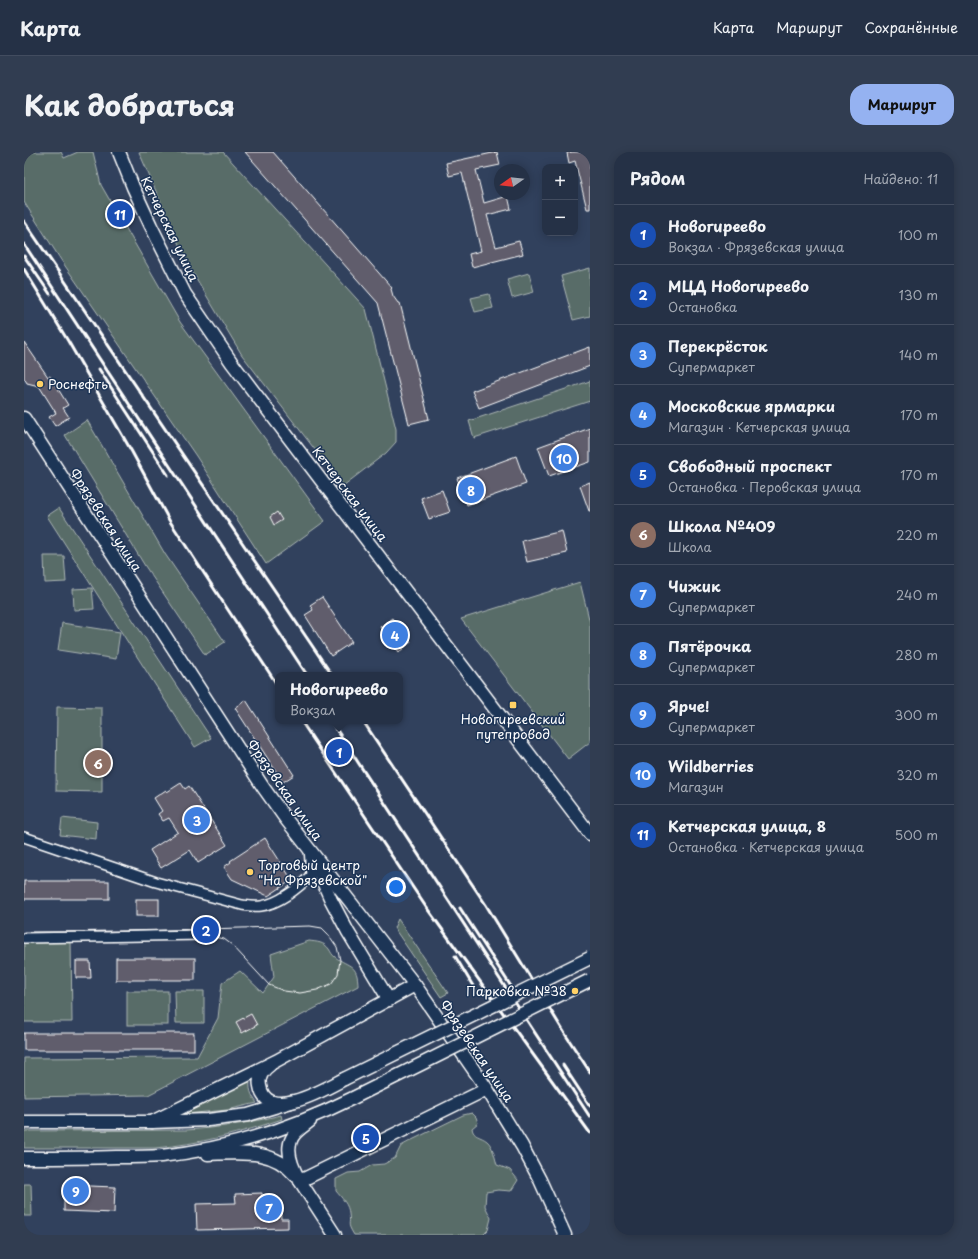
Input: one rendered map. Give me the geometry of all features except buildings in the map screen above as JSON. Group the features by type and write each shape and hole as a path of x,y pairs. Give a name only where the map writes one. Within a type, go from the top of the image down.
{"main road":[{"name":"Кетчерская улица","path":"119,152 151,226 185,294 232,363 590,834"},
{"name":"Фрязевская улица","path":"24,418 263,787 415,985 487,1089 529,1158 565,1235"},
{"path":"309,848 331,900 348,932 389,1000"},
{"path":"24,1122 152,1122 208,1120 248,1115 291,1102 320,1091 590,958"},
{"path":"159,1156 231,1144 283,1128 328,1110 590,980"},
{"path":"152,1122 276,1061 415,985"},
{"path":"276,1061 268,1066 260,1078 262,1093 274,1102 291,1102"},
{"path":"300,1181 487,1089"},
{"path":"328,1110 295,1133 289,1146 295,1173 335,1235"},
{"path":"24,1158 245,1153 259,1154 268,1156 285,1165 300,1181"}],"street":[{"path":"24,837 156,882 242,905 256,907 267,905 279,900 303,884 311,875 309,848"},
{"path":"24,938 204,935"}],"green space":[{"path":"24,152 61,152 64,158 78,152 93,152 101,185 180,322 325,521 266,564 196,456 61,260 24,202"},
{"path":"139,152 223,152 366,309 396,429 396,442 386,453 343,486 242,355 187,263"},
{"path":"590,268 590,316 573,320 561,276"},
{"path":"529,273 534,292 512,298 507,279"},
{"path":"489,294 493,308 475,312 471,298"},
{"path":"590,381 590,401 474,438 469,421"},
{"path":"87,420 165,554 225,642 205,655 145,566 65,435"},
{"path":"59,508 211,738 195,747 47,516"},
{"path":"44,556 64,556 66,582 45,583"},
{"path":"580,582 590,623 590,742 568,759 461,619"},
{"path":"92,588 94,609 74,610 73,589"},
{"path":"62,623 120,632 116,659 58,650"},
{"path":"57,707 102,708 102,792 56,791"},
{"path":"62,818 97,822 96,839 60,835"},
{"path":"398,919 448,993 441,997 394,928"},
{"path":"24,941 71,941 72,1022 24,1022"},
{"path":"309,941 325,945 334,956 352,967 358,979 358,986 148,1095 24,1097 24,1058 197,1057 218,1018 222,983 240,971 263,993 274,977 271,954"},
{"path":"127,991 168,991 168,1025 127,1025"},
{"path":"175,991 204,991 204,1023 176,1023"},
{"path":"251,1078 251,1091 257,1103 227,1110 185,1114 184,1111"},
{"path":"472,1113 476,1117 478,1123 472,1128 474,1133 489,1143 494,1152 497,1165 510,1170 518,1180 511,1191 498,1190 486,1192 485,1206 491,1218 488,1230 483,1235 354,1235 349,1226 348,1207 336,1191 336,1179 348,1173 360,1172 372,1165 384,1164 395,1158 401,1146 463,1115"},
{"path":"281,1115 282,1119 251,1129 204,1141 171,1146 155,1148 24,1148 24,1131 186,1130 234,1125"},
{"path":"24,1184 31,1184 32,1216 24,1216"}],"tram line":[{"path":"24,932 101,932 310,926 322,928 337,947 340,960 338,974 331,984 317,990 300,993 284,991 269,985 232,945 224,939 204,935"}],"railway":[{"path":"24,221 330,672"},
{"path":"24,244 305,672"},
{"path":"24,256 50,294"},
{"path":"24,269 68,341 169,520 275,681"},
{"path":"99,369 168,475"},
{"path":"303,724 426,907 590,1133"},
{"path":"333,724 590,1117"},
{"path":"365,724 486,905 590,1072"},
{"path":"460,908 518,997"},
{"path":"455,956 476,991"},
{"path":"563,1065 590,1106"}],"place":[{"name":"Кетчерская улица, 8","path":"120,214"},
{"name":"Роснефть","path":"40,384"},
{"name":"Wildberries","path":"564,458"},
{"name":"Пятёрочка","path":"471,490"},
{"name":"Московские ярмарки","path":"395,635"},
{"name":"Новогиреевский путепровод","path":"513,705"},
{"name":"Новогиреево","path":"339,752"},
{"name":"Школа №409","path":"98,763"},
{"name":"Перекрёсток","path":"197,820"},
{"name":"Торговый центр \"На Фрязевской\"","path":"250,872"},
{"name":"МЦД Новогиреево","path":"206,930"},
{"name":"Парковка №38","path":"575,991"},
{"name":"Свободный проспект","path":"366,1138"},
{"name":"Ярче!","path":"76,1191"},
{"name":"Чижик","path":"269,1208"}]}
